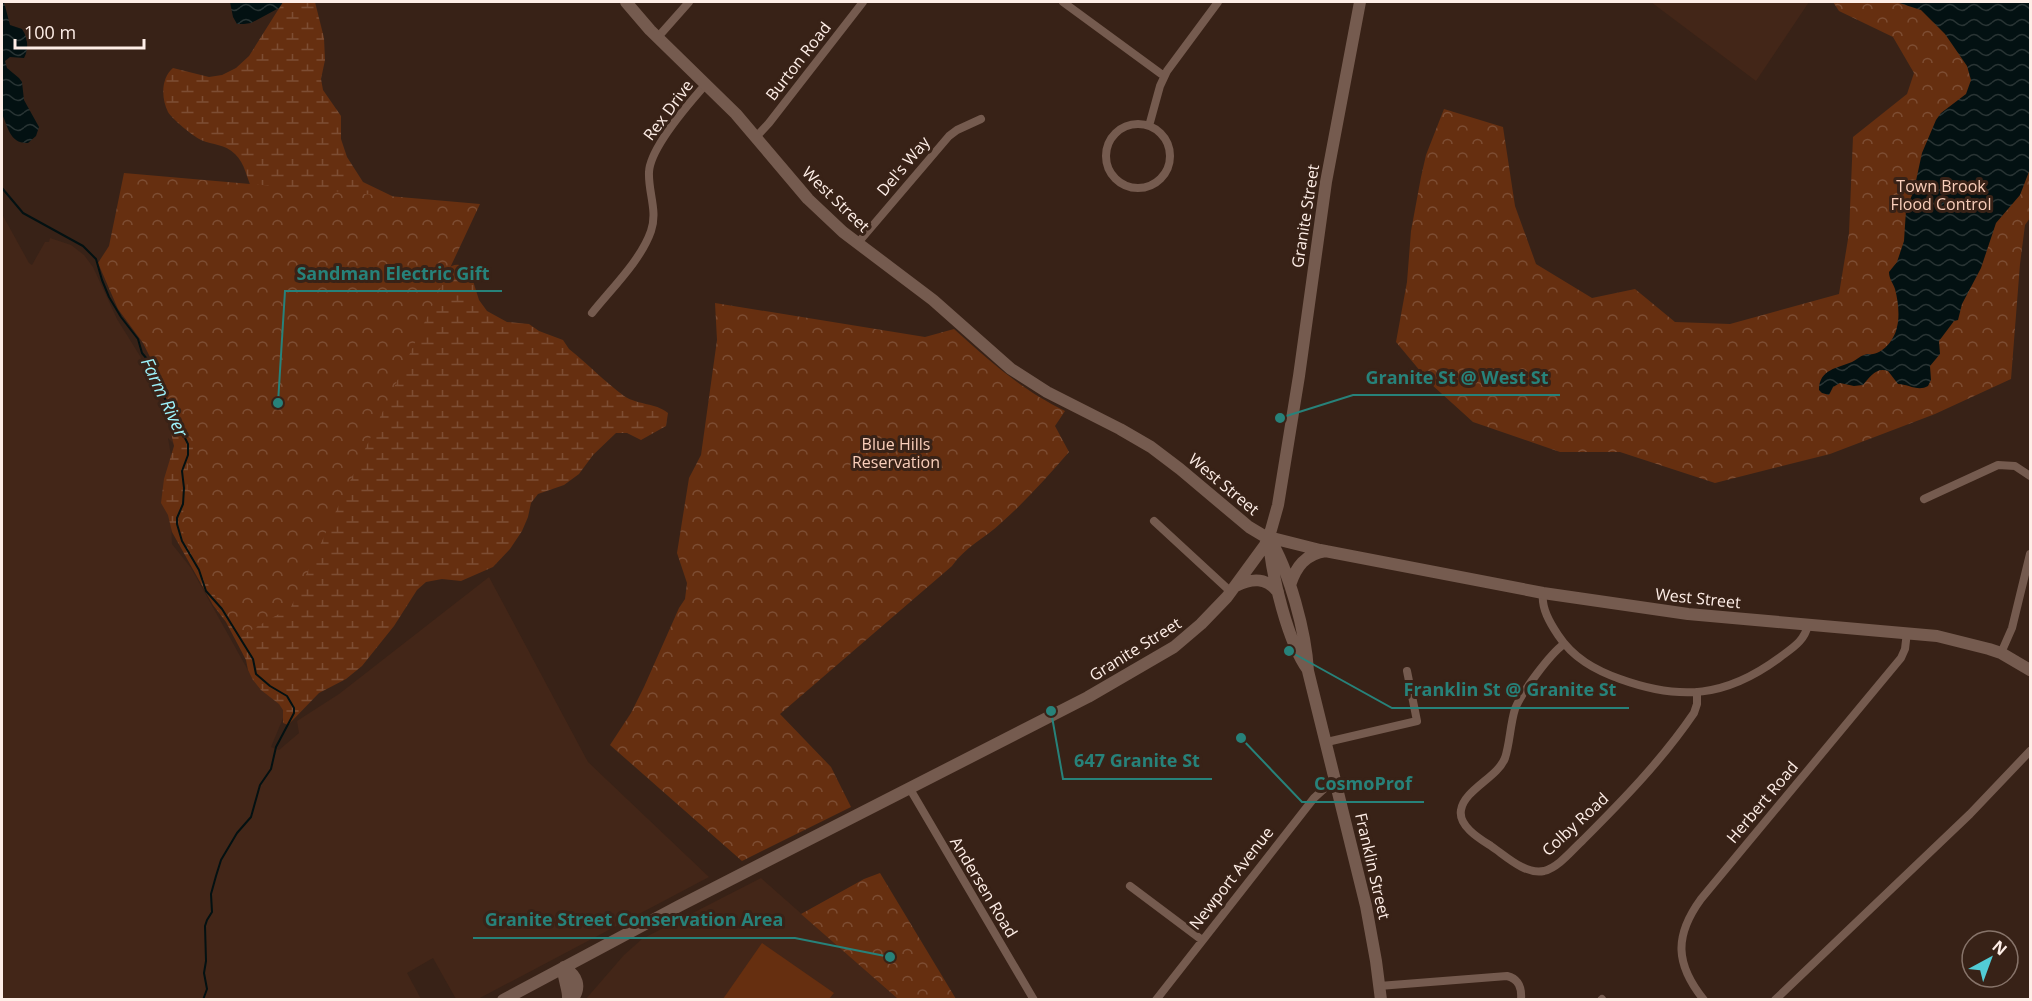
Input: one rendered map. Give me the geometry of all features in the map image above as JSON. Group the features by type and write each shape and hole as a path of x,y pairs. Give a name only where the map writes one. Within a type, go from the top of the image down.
{"main road":[{"name":"West Street","path":"626,2 756,137 812,203 857,244 933,300 1011,369 1047,392 1150,447 1249,527 1269,538 1543,593 1676,612 1907,632 1960,640 2001,653 2031,670"},
{"name":"Granite Street","path":"503,999 679,906 1088,697 1155,660 1195,630 1233,589 1269,538 1282,486 1326,182 1360,2"},
{"name":"Franklin Street","path":"1269,538 1282,561 1304,640 1308,671 1369,917 1381,999"},
{"name":"Franklin Street","path":"1269,538 1272,565 1295,650 1308,671"},
{"path":"1290,585 1302,562 1315,554 1327,551"},
{"path":"1233,589 1246,582 1260,580 1273,586 1280,595"},
{"path":"564,967 572,973 578,984 577,992 570,999"}],"street":[{"path":"658,37 689,2"},
{"name":"Burton Road","path":"756,137 773,119 863,2"},
{"path":"1063,2 1164,76"},
{"path":"1149,126 1164,76 1218,2"},
{"name":"Rex Drive","path":"592,313 646,243 654,217 649,175 651,159 661,141 706,84"},
{"name":"Del's Way","path":"857,244 949,136 981,120"},
{"path":"1136,124 1149,126 1160,133 1167,144 1170,156 1167,169 1159,180 1152,184 1139,188 1127,185 1116,178 1109,166 1107,153 1109,145 1123,128 1136,124"},
{"path":"1924,499 1998,465 2015,466 2031,476"},
{"path":"1154,521 1233,589"},
{"path":"2001,653 2012,628 2031,554"},
{"path":"1543,593 1542,603 1545,612 1564,644 1582,661 1604,674 1654,690 1697,692 1729,686 1757,674 1801,641 1808,625"},
{"name":"Herbert Road","path":"1704,999 1690,979 1681,956 1682,937 1689,918 1701,899 1900,658 1905,649 1907,632"},
{"name":"Colby Road","path":"1564,644 1551,656 1518,704 1502,764 1465,801 1460,813 1464,822 1476,836 1529,869 1544,871 1558,863 1625,798 1691,717 1698,704 1697,692"},
{"path":"1327,742 1417,721 1407,671"},
{"path":"1775,999 1976,808 2031,751"},
{"name":"Newport Avenue","path":"1156,999 1314,798 1325,788 1337,783"},
{"name":"Andersen Road","path":"910,789 1034,999"},
{"path":"1130,886 1202,940"},
{"path":"1379,986 1507,976 1514,978 1519,984 1521,999"}],"shaded area":[{"path":"1651,2 1809,2 1756,81"},
{"path":"2,214 32,265 45,242 49,242 50,238 71,245 84,255 93,267 117,319 140,356 176,446 168,438 172,461 172,544 191,568 249,672 286,711 271,747 279,750 299,733 297,721 339,694 489,577 588,762 709,877 478,999 456,999 433,958 407,973 421,999 2,999"},
{"path":"761,878 898,999 585,1000 624,955 642,939"}],"green space":[{"path":"283,2 315,2 324,38 325,60 321,79 323,90 341,116 341,139 347,157 363,182 392,196 446,270 457,265 469,268 479,300 487,311 507,322 529,324 539,331 563,340 569,349 624,396 668,413 666,426 641,440 627,433 616,433 593,455 579,474 564,485 538,494 531,503 522,531 510,549 493,567 461,581 442,579 426,582 417,590 394,626 362,666 346,679 319,693 288,725 283,723 283,710 279,704 261,690 253,680 246,660 226,622 213,605 172,532 168,515 161,503 164,479 174,446 167,415 253,192 244,167 235,154 223,146 197,138 170,115 164,101 164,83 173,68 209,77 222,75 236,68 249,56"},
{"name":"Town Brook Flood Control","path":"1833,2 2030,2 2030,218 2025,225 2020,264 2011,379 1935,414 1830,454 1715,483 1620,452 1560,452 1473,422 1431,384 1396,342 1407,282 1411,231 1421,177 1426,155 1444,109 1503,127 1515,206 1536,264 1592,298 1635,289 1675,322 1730,324 1839,294 1849,233 1853,137 1907,94 1914,73 1893,37 1839,11"},
{"path":"124,173 480,204 291,607 239,637 192,556 182,529 181,518 187,501 188,468 194,444 175,422 152,361 143,343 118,309 98,263 109,246"},
{"name":"Blue Hills Reservation","path":"715,303 925,337 954,329 1019,384 1065,411 1055,426 1069,452 1001,523 969,548 952,566 780,714 831,767 851,807 742,861 610,745 631,713 685,599 687,583 677,553 689,478 701,455 717,340"},
{"path":"880,873 956,999 898,999 801,914 864,879"},
{"path":"762,943 834,993 829,999 723,999"}],"water":[{"path":"2,2 4,2 10,25 22,29 27,39 27,51 24,58 10,57 5,61 7,68 22,82 24,100 39,127 36,136 28,143 22,143 13,138 2,114"},
{"path":"230,2 283,2 279,8 251,23 237,24"},
{"path":"1896,2 2030,2 2030,169 2020,195 1996,223 1981,268 1962,304 1958,320 1954,321 1939,341 1940,354 1930,366 1931,380 1928,386 1917,388 1898,384 1888,371 1880,370 1863,385 1840,383 1833,387 1829,395 1819,390 1826,373 1867,354 1877,353 1889,344 1894,336 1898,323 1898,308 1889,272 1897,262 1904,241 1906,210 1914,190 1922,153 1936,120 1941,113 1966,94 1971,80 1967,66 1945,34 1921,10"}],"waterway":[{"name":"Farm River","path":"2,188 23,213 83,246 96,259 109,297 138,339 142,353 152,365 159,387 188,444 188,455 182,471 183,504 177,518 182,541 199,570 206,591 222,609 253,659 256,674 287,696 294,708 294,713 276,747 271,769 260,785 251,817 237,833 221,860 216,876 211,894 212,912 205,926 204,973 207,989 203,1000"}],"place":[{"name":"Sandman Electric Gift","path":"278,403"},
{"name":"Granite St @ West St","path":"1280,418"},
{"name":"Franklin St @ Granite St","path":"1289,651"},
{"name":"647 Granite St","path":"1051,711"},
{"name":"CosmoProf","path":"1241,738"},
{"name":"Granite Street Conservation Area","path":"890,957"}]}
